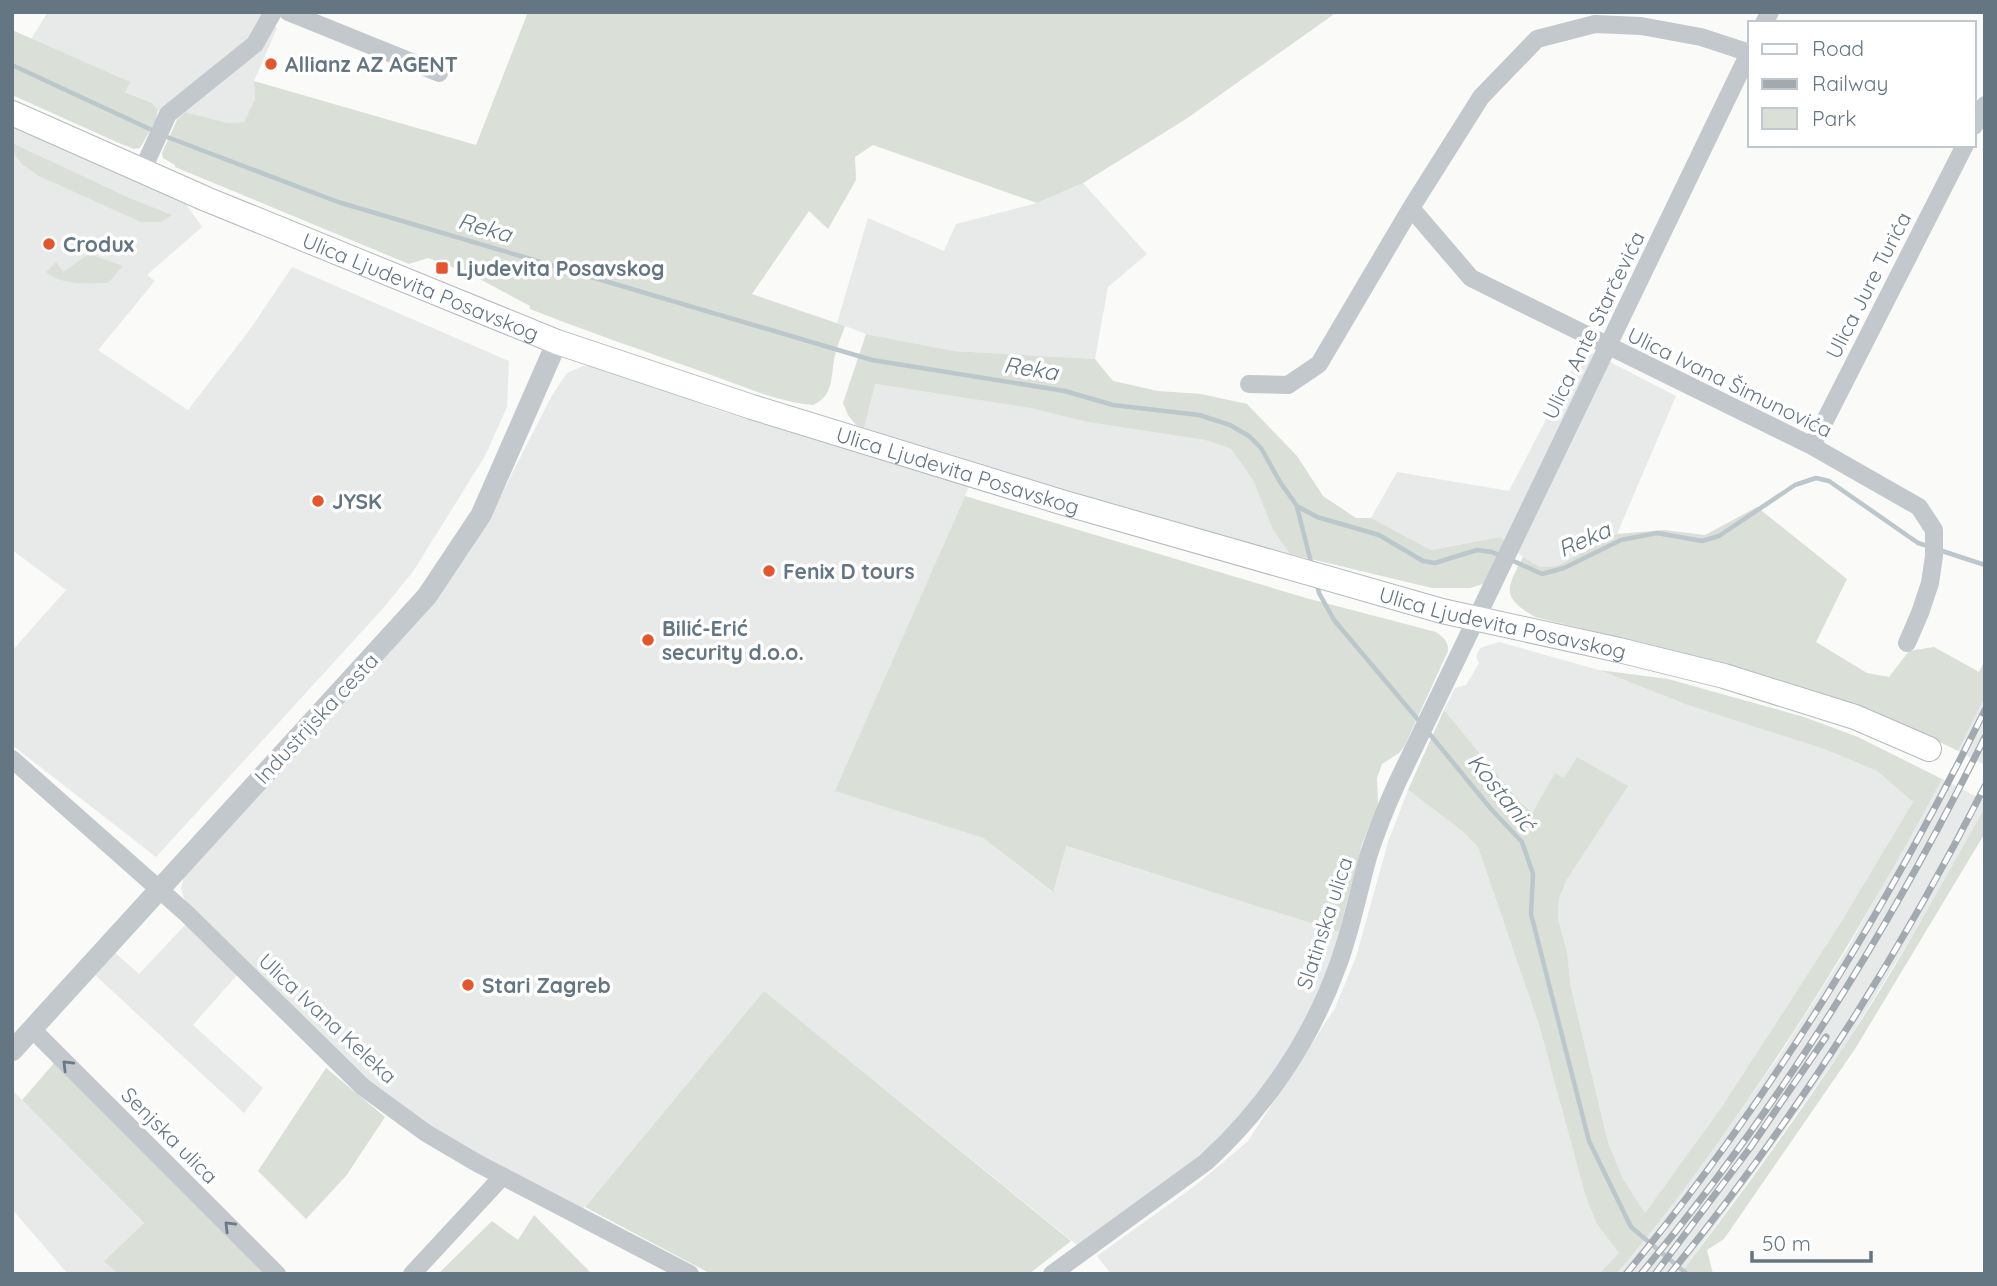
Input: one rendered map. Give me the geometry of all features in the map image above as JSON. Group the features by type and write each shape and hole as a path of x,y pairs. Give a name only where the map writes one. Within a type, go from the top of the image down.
{"main road":[{"name":"Ulica Ljudevita Posavskog","path":"12,113 146,162 557,342 827,431 1061,502 1477,619 1724,676 1855,717 1929,749"}],"street":[{"path":"146,162 168,114 255,44 273,12"},
{"path":"288,12 439,73"},
{"path":"1249,384 1288,386 1319,363 1481,97 1537,39 1595,24 1641,26 1701,37 1748,51"},
{"name":"Ulica Ante Starčevića","path":"1477,619 1748,56"},
{"path":"1976,122 1985,105"},
{"name":"Ulica Jure Turića","path":"1812,446 1960,147"},
{"name":"Ulica Ivana Šimunovića","path":"1411,208 1471,278 1812,446 1919,507 1934,530 1934,549 1930,583 1907,643"},
{"name":"Industrijska cesta","path":"12,1051 410,615 439,579 481,515 557,342"},
{"name":"Slatinska ulica","path":"1052,1274 1206,1161 1240,1129 1298,1050 1325,997 1343,951 1379,824 1413,747 1477,619"},
{"name":"Ulica Ivana Keleka","path":"12,759 187,914 363,1087 426,1133 502,1177 690,1274"},
{"name":"Senjska ulica","path":"32,1029 277,1274"},
{"path":"412,1274 502,1177"}],"shaded area":[{"path":"48,12 261,12 277,28 254,81 255,99 244,122 228,123 185,112 177,120 158,110 152,103 124,91 129,82 31,39"},
{"path":"12,123 184,201 202,227 147,275 155,281 98,350 188,410 251,328 292,267 509,361 507,407 485,456 414,570 386,605 156,857 12,745 12,651 66,590 12,550"},
{"path":"1083,183 1147,254 1108,287 1095,359 954,351 866,334 837,323 868,218 944,251 956,224 1037,203"},
{"path":"1583,348 1676,396 1617,534 1557,566 1540,567 1523,557 1500,537 1431,550 1371,518 1397,472 1509,491"},
{"path":"583,366 605,367 720,411 771,426 813,433 971,482 836,791 983,838 1052,892 1065,846 1339,932 1335,955 1319,996 1278,1069 1216,1144 1077,1245 764,991 583,1209 515,1176 433,1129 365,1079 185,901 181,889 184,876 422,616 469,552 491,515 551,397 567,373"},
{"path":"874,384 1032,408 1087,422 1205,440 1231,449 1253,480 1273,530 1290,554 1058,491 864,428"},
{"path":"1499,642 1599,670 1690,706 1824,749 1877,771 1913,802 1838,927 1723,1105 1645,1213 1623,1179 1608,1142 1571,988 1567,952 1558,919 1559,899 1566,881 1627,786 1564,779 1555,774 1534,812 1521,803 1444,710 1455,688 1466,685 1479,663 1476,657 1480,648"},
{"path":"1985,697 1985,765 1958,751"},
{"path":"1942,779 1985,801 1985,807 1929,908 1846,1044 1680,1274 1616,1274 1702,1165 1779,1056 1849,946"},
{"path":"1408,790 1461,830 1478,847 1540,1028 1597,1224 1620,1254 1599,1274 1111,1274 1097,1256 1196,1185 1248,1141 1335,1008 1356,957 1388,842"},
{"path":"186,924 237,975 193,1025 263,1088 244,1113 93,973 112,950 139,974"},
{"path":"12,1090 144,1223 105,1260 118,1274 68,1274 12,1209"}],"green space":[{"path":"528,12 1337,12 1186,119 1083,183 1037,203 873,145 855,157 856,180 828,229 809,211 752,294 845,326 836,352 828,392 813,405 759,392 530,309 530,306 470,274 428,258 409,264 175,167 163,158 162,153 177,120 185,112 228,123 244,122 255,99 254,81 476,145"},
{"path":"12,30 130,82 125,92 152,103 158,110 156,120 140,148 134,149 119,143 12,95"},
{"path":"12,143 129,198 172,215 161,222 141,222 39,176 22,164 15,155"},
{"path":"89,254 123,266 108,283 67,282 46,272 56,262 63,272"},
{"path":"866,334 954,351 1095,359 1113,381 1158,391 1201,394 1247,404 1297,456 1323,496 1356,518 1371,518 1431,550 1500,537 1505,541 1486,583 1470,588 1432,588 1290,554 1273,530 1253,480 1231,449 1205,440 1087,422 1031,408 875,384 864,428 856,425 843,403"},
{"path":"965,496 1306,598 1436,632 1445,640 1448,651 1404,747 1382,764 1377,778 1378,804 1362,844 1339,932 1066,846 1053,892 983,838 835,791"},
{"path":"1757,507 1847,579 1816,642 1867,673 1889,677 1909,651 1934,647 1979,672 1985,660 1985,697 1958,751 1934,739 1653,646 1535,617 1516,604 1512,597 1511,584 1523,557 1540,567 1557,566 1617,534 1664,530 1705,535"},
{"path":"1599,670 1668,679 1804,717 1858,737 1942,779 1870,908 1793,1033 1694,1175 1616,1274 1599,1274 1619,1253 1597,1224 1586,1197 1540,1028 1478,847 1461,830 1408,790 1444,710 1521,803 1533,812 1555,773 1564,778 1577,757 1628,786 1566,881 1559,899 1558,919 1567,952 1571,988 1608,1142 1623,1179 1645,1213 1723,1105 1838,927 1913,802 1877,771 1824,749 1690,706"},
{"path":"1985,807 1985,833 1855,1049 1724,1239 1707,1250 1713,1274 1680,1274 1744,1190 1864,1016"},
{"path":"764,991 1071,1241 1029,1274 711,1274 585,1207"},
{"path":"55,1062 275,1274 118,1274 104,1261 144,1223 22,1100"},
{"path":"326,1068 385,1117 346,1176 306,1219 258,1171"},
{"path":"534,1215 592,1274 438,1274 492,1221 518,1240"}],"waterway":[{"name":"Reka","path":"12,65 154,131"},
{"name":"Reka","path":"162,135 338,202 872,360 1065,391 1113,405 1199,415 1230,425 1249,436 1261,448 1297,506 1317,517 1379,535 1423,561 1435,563 1477,550 1501,556"},
{"name":"Reka","path":"1509,559 1542,574 1564,568 1621,540 1657,533 1702,541 1719,536 1795,485 1816,478 1829,481 1918,543 1931,547"},
{"name":"Kostanić","path":"1297,507 1312,566"},
{"name":"Reka","path":"1939,550 1985,565"},
{"name":"Kostanić","path":"1317,585 1334,620 1420,722"},
{"name":"Kostanić","path":"1428,732 1491,809 1522,842 1533,874 1531,914 1589,1141 1631,1227 1687,1274"}],"railway":[{"path":"1626,1274 1728,1141 1822,1002 1907,858 1985,710"},
{"path":"1641,1274 1739,1148 1829,1016 1911,878 1985,737"},
{"path":"1670,1274 1758,1159 1841,1038 1916,914 1985,786"},
{"path":"1655,1274 1750,1148 1826,1037"}],"place":[{"name":"Allianz AZ AGENT","path":"271,64"},
{"name":"Crodux","path":"49,244"},
{"name":"Ljudevita Posavskog","path":"442,268"},
{"name":"JYSK","path":"318,501"},
{"name":"Fenix D tours","path":"769,571"},
{"name":"Bilić-Erić security d.o.o.","path":"648,640"},
{"name":"Stari Zagreb","path":"468,985"}]}
